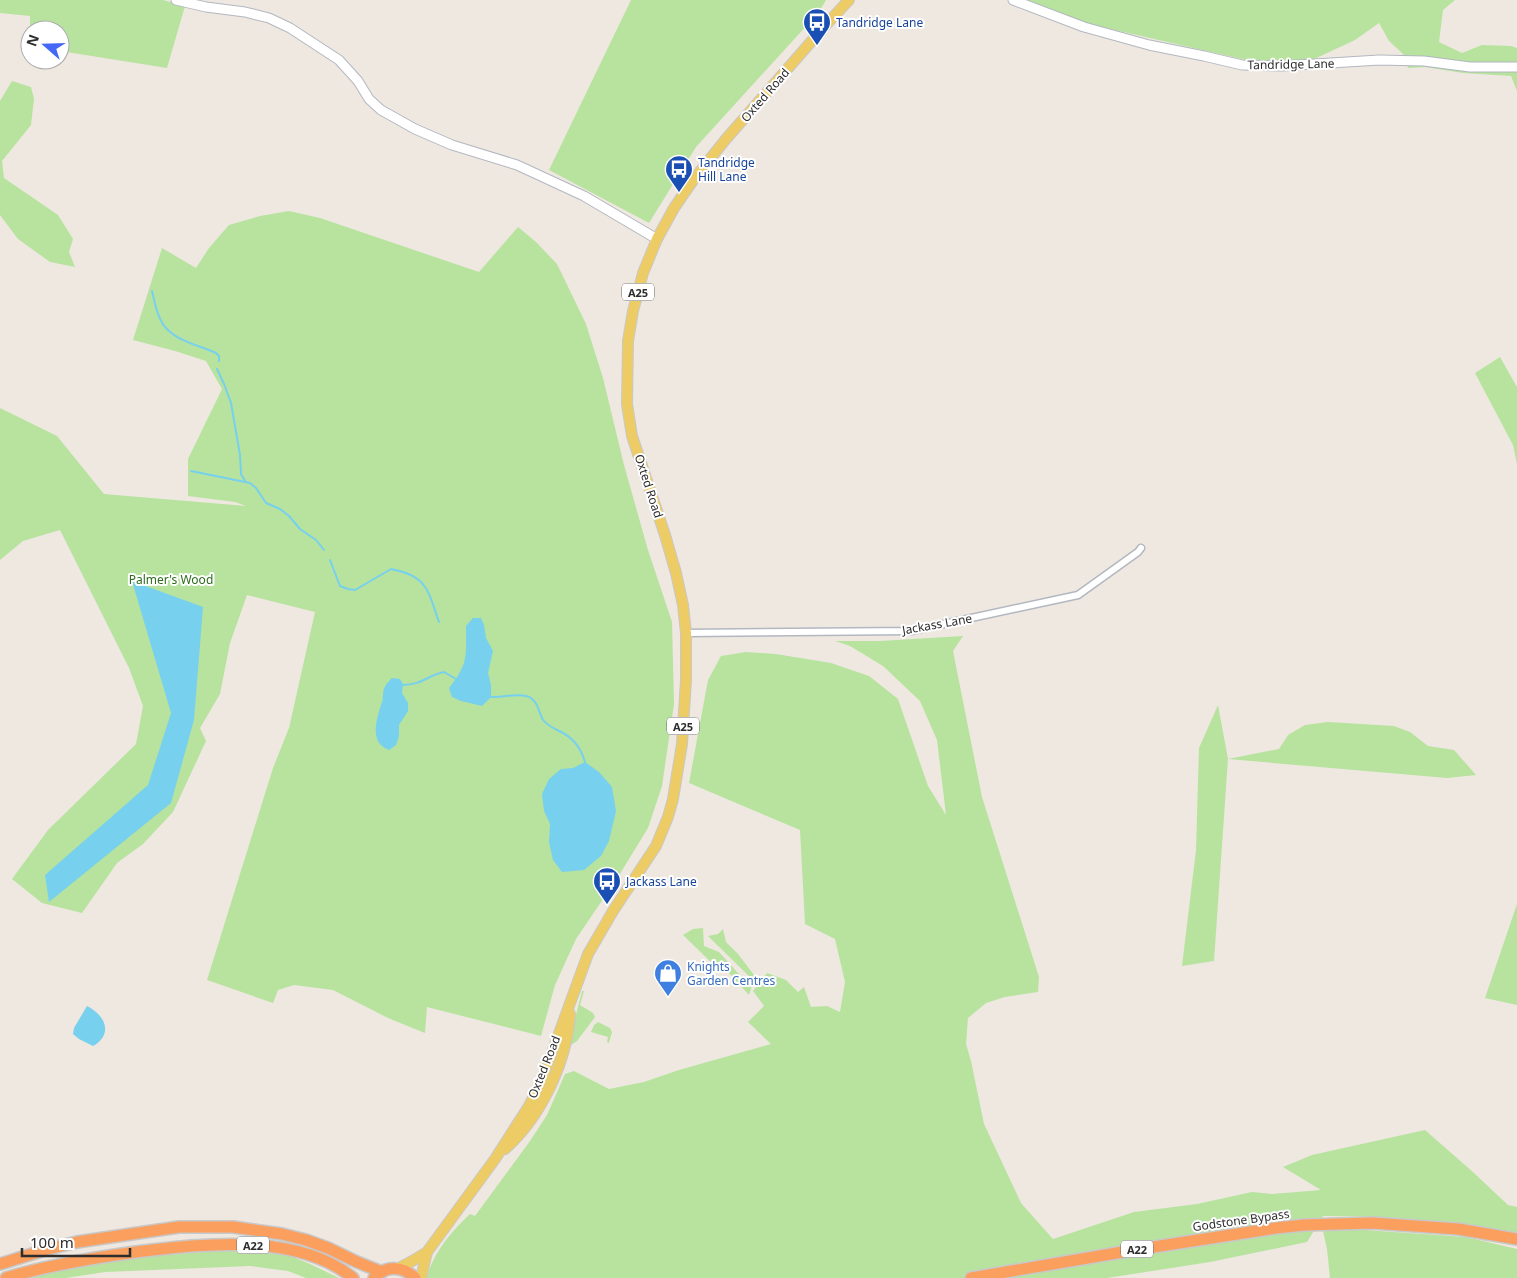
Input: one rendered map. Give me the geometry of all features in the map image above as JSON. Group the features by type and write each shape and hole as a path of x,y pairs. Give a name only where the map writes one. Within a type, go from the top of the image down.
{"highway":[{"name":"Godstone Bypass","path":"971,1278 1134,1250 1304,1225 1372,1222 1458,1230 1517,1239"},
{"name":"A22","path":"0,1264 77,1242 179,1227 233,1227 282,1234 306,1240 357,1262 378,1275"},
{"name":"A22","path":"6,1278 89,1259 181,1246 223,1245 267,1246 304,1253 322,1259 353,1278"},
{"path":"378,1275 390,1269 397,1269 407,1272 415,1278"}],"main road":[{"name":"Oxted Road","path":"397,1269 427,1252 498,1154 518,1138 540,1105 552,1083 563,1050 570,1020 571,1003 592,947 613,911 656,846 668,816 673,799 682,744 686,680 686,633 683,605 676,573 632,436 627,404 628,341 633,310 657,239 674,208 694,179 726,139 849,0"},
{"name":"Oxted Road","path":"840,10 856,0"},
{"name":"Oxted Road","path":"421,1278 427,1252"}],"street":[{"path":"176,0 206,7 245,12 269,18 290,28 339,60 358,81 369,99 380,110 415,129 452,145 517,165 584,196 657,239"},
{"name":"Tandridge Lane","path":"1013,0 1084,27 1149,45 1242,65 1282,66 1378,60 1470,67 1517,67"},
{"name":"Jackass Lane","path":"686,633 911,631 1078,595 1141,548"}],"green space":[{"path":"0,0 163,0 185,6 167,68 70,53 70,20 30,20 30,16 0,13"},
{"path":"631,0 826,0 819,12 696,147 649,223 549,170"},
{"path":"1020,0 1455,0 1443,10 1439,42 1462,53 1482,45 1517,48 1517,91 1511,76 1463,73 1425,67 1408,68 1403,54 1389,41 1379,23 1355,40 1310,61 1246,60 1089,24"},
{"path":"12,81 31,87 34,99 31,125 2,161 4,178 58,215 73,239 69,252 75,267 50,262 18,239 0,215 0,101"},
{"name":"Palmer's Wood","path":"289,211 320,218 479,272 518,227 536,242 557,264 586,324 603,378 624,465 648,550 672,622 674,704 662,786 648,828 576,939 555,985 541,1036 427,1007 425,1033 388,1018 333,990 294,985 278,990 273,1003 207,980 273,768 289,728 315,612 247,595 230,643 220,694 200,728 206,741 173,812 143,844 117,863 82,913 42,903 12,879 48,830 136,744 143,706 129,668 60,530 23,541 0,560 0,408 57,436 104,494 246,506 235,502 188,496 188,459 222,389 206,361 133,340 162,248 196,268 209,248 229,225 260,216"},
{"path":"1500,357 1517,387 1517,464 1513,445 1475,373"},
{"path":"963,636 953,651 982,797 1039,977 1038,992 1005,997 986,1003 968,1018 966,1044 984,1124 1021,1203 1053,1239 1134,1212 1197,1204 1252,1192 1272,1194 1321,1190 1283,1167 1312,1155 1425,1130 1508,1205 1517,1207 1517,1233 1420,1220 1323,1216 1307,1242 1210,1262 1107,1278 426,1278 443,1243 470,1214 475,1216 530,1141 547,1115 565,1074 574,1071 609,1089 644,1082 771,1044 748,1022 764,1006 753,991 767,973 786,980 798,992 804,987 811,1007 827,1006 840,1012 845,982 835,939 805,924 800,830 689,783 708,680 721,656 746,652 776,654 831,663 869,676 898,699 928,786 946,815 937,740 920,701 883,666 850,646 835,641 880,641"},
{"path":"1218,705 1228,759 1214,961 1182,966 1196,850 1199,748"},
{"path":"1328,722 1394,726 1410,732 1428,746 1454,750 1476,775 1447,778 1228,759 1279,749 1288,735 1305,725"},
{"path":"1517,904 1517,1005 1485,998"},
{"path":"703,928 704,946 719,952 752,986 749,995 719,962 714,965 683,935 693,929"},
{"path":"723,929 726,942 754,975 755,982 708,936 718,934"},
{"path":"582,991 584,991 580,1005 593,1013 595,1017 577,1041 568,1047"},
{"path":"598,1022 610,1028 612,1032 609,1043 607,1042 608,1037 591,1032 594,1025"},
{"path":"1350,1229 1466,1237 1517,1249 1517,1278 1330,1278 1323,1231"},
{"path":"228,1250 288,1255 339,1278 306,1278 288,1271 250,1266 105,1272 66,1278 31,1278 79,1267 153,1256"}],"water":[{"path":"132,581 203,607 194,720 171,803 49,902 45,875 148,785 171,713"},
{"path":"473,618 481,618 486,638 493,651 488,673 491,697 482,706 452,697 449,688 463,665 466,652 466,626"},
{"path":"392,678 400,679 403,684 402,693 408,703 408,711 399,725 399,736 396,745 389,750 378,741 376,722 384,690"},
{"path":"585,762 599,772 612,787 616,811 609,841 601,856 584,870 562,872 553,860 549,842 550,824 544,811 542,794 549,779 561,769 573,768"},
{"path":"87,1006 98,1014 105,1025 103,1036 93,1046 73,1034 74,1028"}],"waterway":[{"path":"152,291 165,327 179,338 216,353 219,356 219,361"},
{"path":"217,369 231,403 240,455 241,474 245,481"},
{"path":"191,471 250,483 256,488 266,503 280,509 289,516 300,529 316,540 324,550"},
{"path":"330,560 340,586 348,589 355,590 391,569 413,576 425,586 429,593 439,622"},
{"path":"403,685 420,682 444,672 456,679"},
{"path":"491,697 517,695 526,696 533,700 543,720 568,736 576,744 585,762"}],"place":[{"name":"Tandridge Lane","path":"817,46"},
{"name":"Tandridge Hill Lane","path":"679,193"},
{"name":"Jackass Lane","path":"607,905"},
{"name":"Knights Garden Centres","path":"668,997"}]}
